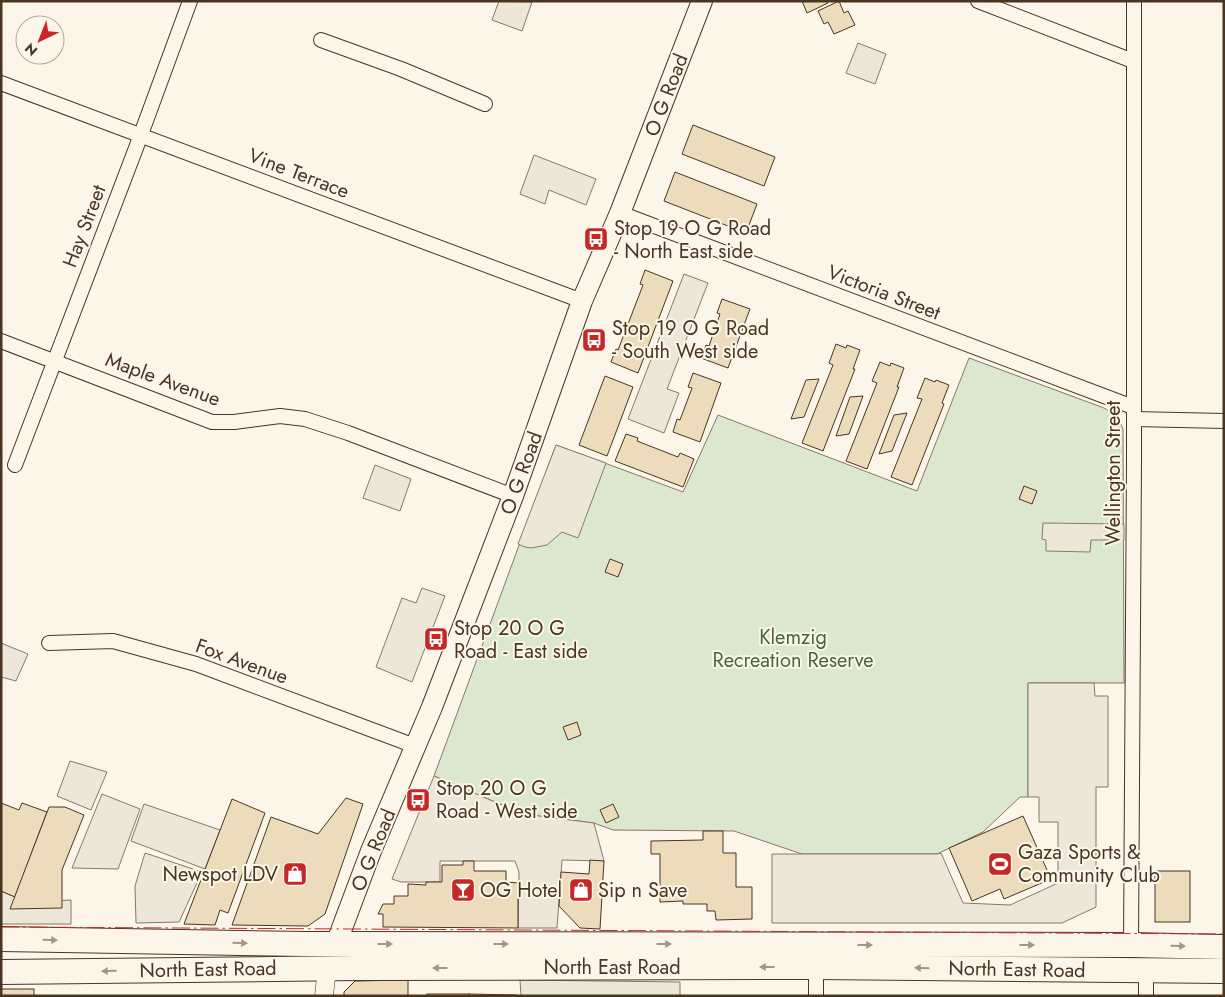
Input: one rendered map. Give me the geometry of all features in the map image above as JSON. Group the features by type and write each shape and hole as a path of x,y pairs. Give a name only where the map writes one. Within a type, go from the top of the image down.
{"highway":[{"name":"North East Road","path":"1,940 336,944 816,956 1146,970 1224,971"},
{"path":"327,968 336,944"},
{"name":"North East Road","path":"1,972 327,968 816,956 1131,945 1224,947"},
{"path":"1131,945 1146,970"}],"main road":[{"name":"O G Road","path":"336,944 513,496 582,301 620,213 702,1"}],"street":[{"name":"Hay Street","path":"15,465 190,1"},
{"path":"978,1 1134,61"},
{"name":"Wellington Street","path":"1131,945 1134,1"},
{"path":"321,40 401,69 485,104"},
{"name":"Vine Terrace","path":"1,83 582,301"},
{"name":"Victoria Street","path":"620,213 1134,413"},
{"name":"Maple Avenue","path":"1,341 212,422 234,422 280,416 304,418 513,496"},
{"path":"1134,413 1224,420"},
{"name":"Fox Avenue","path":"49,644 113,640 196,664 415,746"},
{"path":"816,956 816,996"},
{"path":"324,996 327,968"},
{"path":"1146,970 1146,996"}],"green space":[{"name":"Klemzig Recreation Reserve","path":"969,358 1104,408 1116,416 1123,429 1124,683 1028,683 1028,797 1020,797 983,832 937,854 802,854 734,831 613,830 594,823 523,814 434,776 556,445 683,492 718,415 917,491"}],"shaded area":[{"path":"499,1 532,2 522,31 492,20"},
{"path":"858,43 886,54 875,84 846,73"},
{"path":"534,155 596,179 586,205 549,190 545,204 520,194"},
{"path":"684,274 708,283 667,389 679,393 664,433 628,419"},
{"path":"556,445 606,463 578,538 562,532 547,545 531,548 525,547 518,544"},
{"path":"375,465 411,479 400,511 363,498"},
{"path":"1043,523 1124,524 1124,540 1091,540 1090,552 1046,551 1046,540 1042,539"},
{"path":"422,588 445,596 412,682 376,667 402,598 416,603"},
{"path":"1,643 28,654 16,681 1,677"},
{"path":"1028,683 1094,683 1095,696 1108,696 1108,787 1096,787 1096,907 1062,923 772,923 772,854 941,853 963,903 1010,905 1058,883 1058,822 1039,822 1039,797 1028,797"},
{"path":"70,761 107,772 91,810 57,796"},
{"path":"434,776 523,814 594,823 604,861 562,860 557,928 518,928 519,872 515,861 440,861 440,882 401,882 392,879"},
{"path":"102,794 140,809 118,869 72,868"},
{"path":"144,804 220,830 205,869 131,841"},
{"path":"145,853 202,872 179,922 136,923 135,886"},
{"path":"1,891 15,897 13,903 71,900 71,924 1,924"},
{"path":"520,980 680,982 680,996 521,996"}],"building":[{"path":"802,1 827,1 828,3 807,13"},
{"path":"839,1 844,13 848,11 855,25 834,34 828,22 824,24 818,11"},
{"path":"693,125 775,157 764,186 682,154"},
{"path":"675,172 757,204 746,233 664,201"},
{"path":"645,270 673,281 638,373 611,362 616,349 618,350 643,285 640,284"},
{"path":"722,299 750,309 728,368 701,358 706,345 709,346 720,314 717,313"},
{"path":"836,344 846,348 847,345 860,350 853,369 855,369 823,451 802,443 833,365 829,363"},
{"path":"880,362 890,366 891,363 904,368 897,387 899,387 867,469 846,461 877,383 872,381"},
{"path":"693,373 721,383 700,442 673,432 677,419 680,420 692,388 688,387"},
{"path":"605,376 633,387 607,456 579,445"},
{"path":"925,378 949,385 942,403 944,404 912,485 891,477 922,399 917,398"},
{"path":"819,379 804,417 791,419 806,380"},
{"path":"863,396 849,434 836,436 850,397"},
{"path":"907,413 892,451 879,454 894,415"},
{"path":"626,434 638,438 637,441 678,457 680,453 694,459 683,487 615,461"},
{"path":"1024,486 1037,491 1032,504 1019,499"},
{"path":"610,559 623,564 618,577 605,572"},
{"path":"577,722 581,735 568,740 563,727"},
{"name":"Newspot LDV","path":"346,798 363,804 325,914 308,926 232,925 271,817 318,834"},
{"path":"232,799 265,813 228,913 220,910 215,925 184,924"},
{"path":"1,803 19,810 22,803 47,812 15,897 1,891"},
{"path":"613,804 619,817 606,823 600,810"},
{"path":"49,807 65,807 84,815 62,870 62,908 10,909"},
{"name":"Gaza Sports & Community Club","path":"1023,816 1051,879 1004,899 1000,889 972,901 949,848"},
{"path":"703,831 723,831 723,853 736,853 736,887 752,887 752,919 716,920 715,911 707,911 707,904 683,904 683,901 660,902 660,854 651,854 651,841 703,840"},
{"name":"Sip n Save","path":"590,860 604,861 600,929 580,928 559,906 561,872 589,874"},
{"name":"OG Hotel","path":"463,861 474,861 474,871 506,871 506,882 518,883 518,928 383,927 383,914 378,914 383,904 394,904 394,896 408,896 408,884 426,885 426,882 442,882 442,865 463,865"},
{"path":"1155,871 1190,871 1190,922 1155,922"},
{"path":"408,980 408,996 344,996 344,992 355,981"},
{"path":"1,989 34,989 34,996 1,996"},
{"path":"427,994 469,994 469,996 427,996"},
{"path":"469,994 517,995 517,996 469,996"}],"power":[{"path":"1,927 1224,934"}],"place":[{"name":"Stop 19 O G Road - North East side","path":"596,239"},
{"name":"Stop 19 O G Road - South West side","path":"594,340"},
{"name":"Stop 20 O G Road - East side","path":"436,639"},
{"name":"Stop 20 O G Road - West side","path":"418,800"},
{"name":"Gaza Sports & Community Club","path":"1000,864"},
{"name":"Newspot LDV","path":"295,874"},
{"name":"OG Hotel","path":"463,890"},
{"name":"Sip n Save","path":"581,890"}]}
